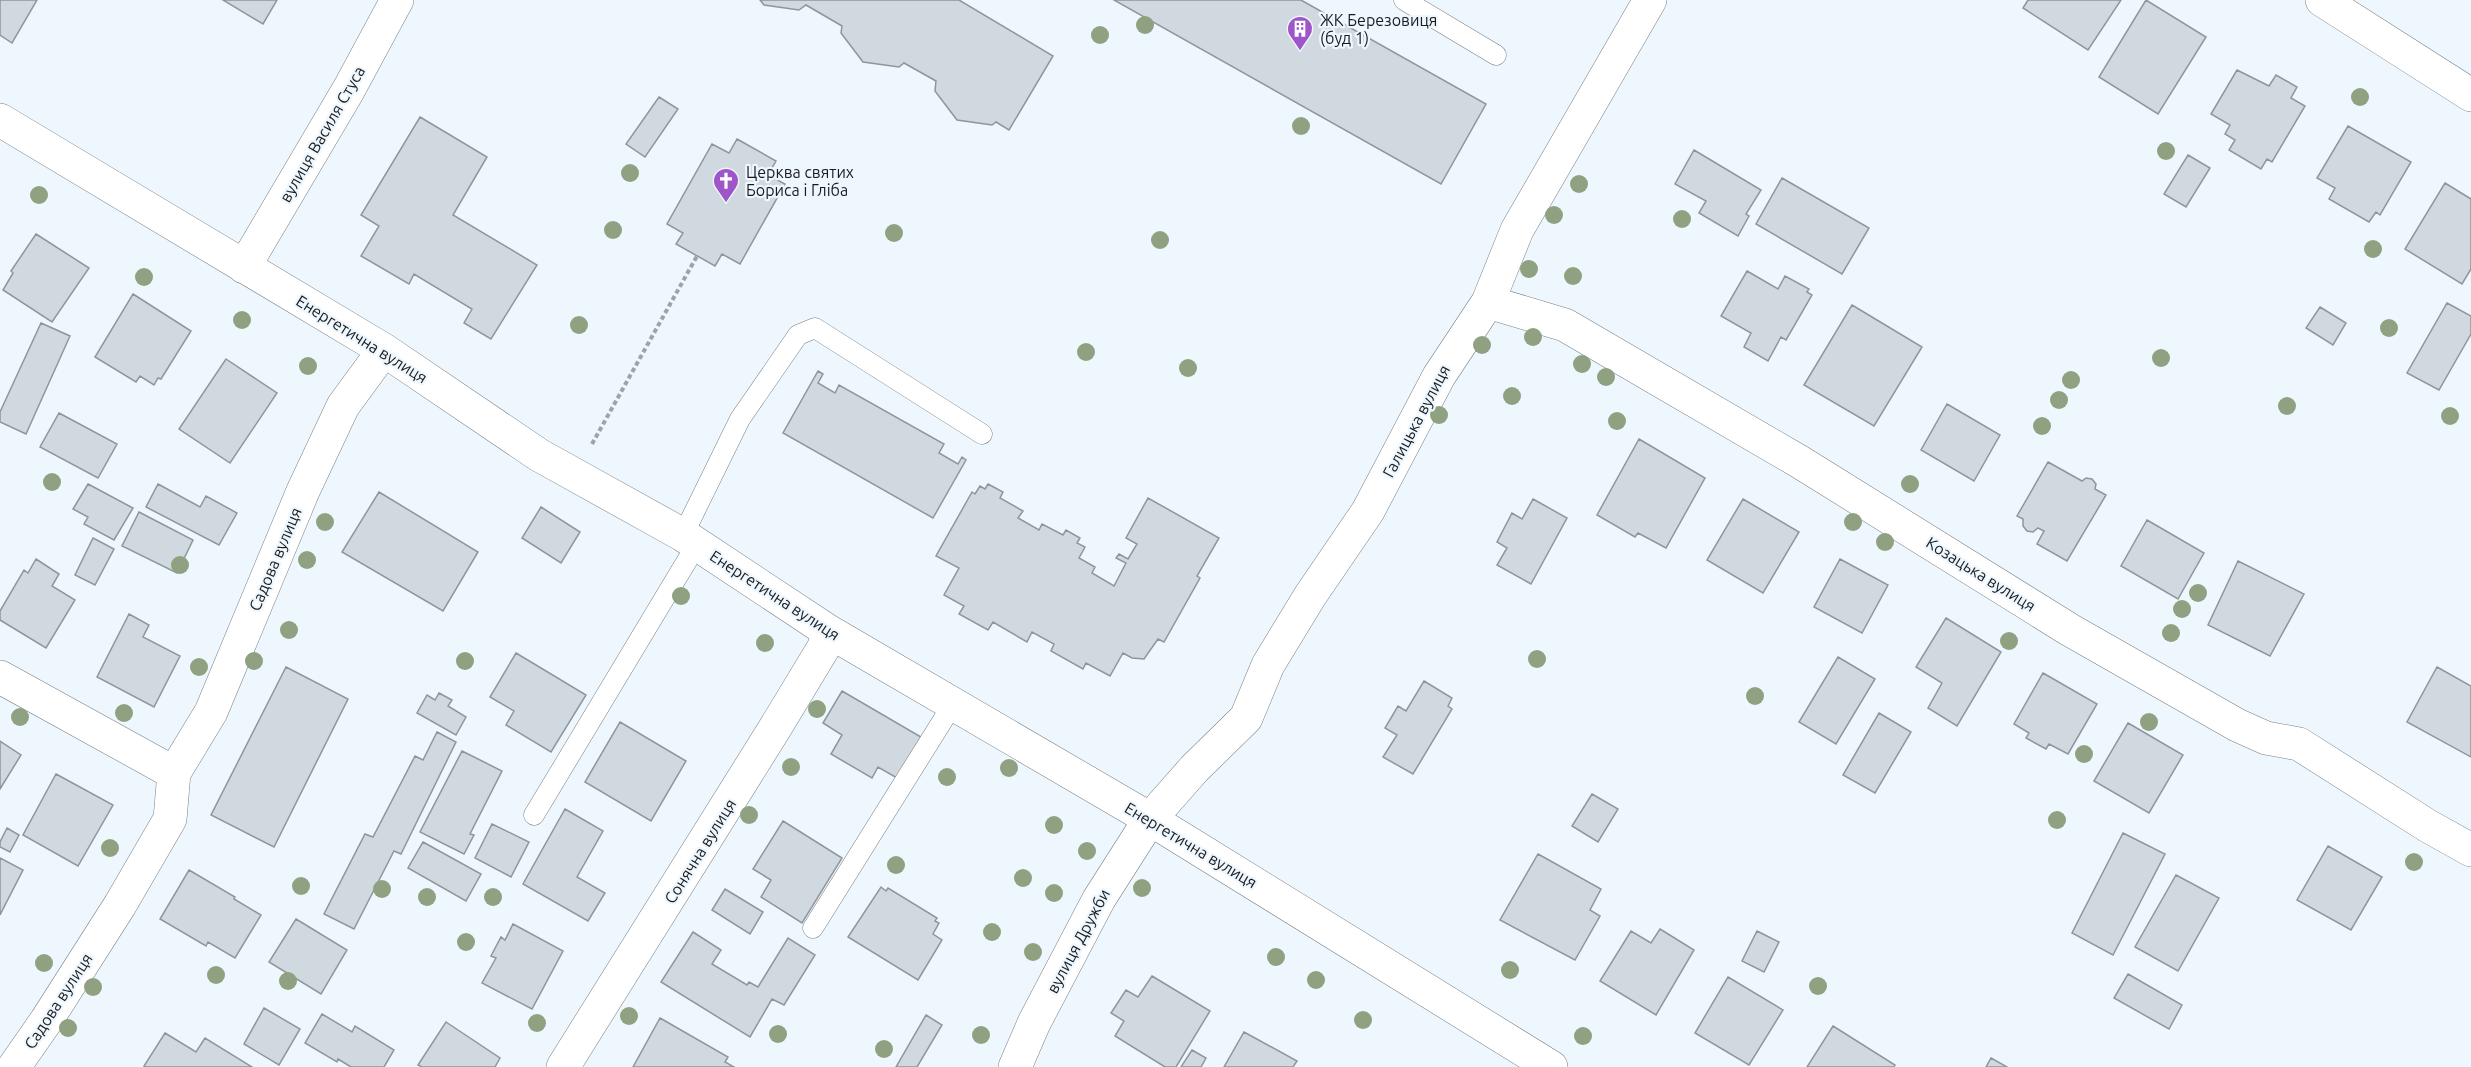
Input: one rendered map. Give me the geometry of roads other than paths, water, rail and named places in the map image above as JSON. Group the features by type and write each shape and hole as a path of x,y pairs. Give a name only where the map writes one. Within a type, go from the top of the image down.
{"street":[{"name":"вулиця Василя Стуса","path":"244,267 349,88 397,0"},
{"name":"Галицька вулиця","path":"1150,819 1194,769 1246,718 1268,665 1310,596 1368,511 1439,376 1488,302 1517,230 1650,0"},
{"path":"2330,2 2471,95"},
{"name":"Енергетична вулиця","path":"0,120 384,350 539,455 690,539 828,631 1150,819 1551,1067"},
{"name":"Козацька вулиця","path":"1488,302 1565,325 1800,462 2070,630 2237,725 2266,738 2299,744 2471,850"},
{"name":"Садова вулиця","path":"14,1067 120,905 170,819 174,773 211,712 303,491 343,406 384,350"},
{"name":"Сонячна вулиця","path":"563,1067 776,728 825,647 828,631"},
{"path":"0,677 174,773"},
{"name":"вулиця Дружби","path":"1015,1067 1034,1023 1099,899 1150,819"}],"lane":[{"path":"1404,0 1496,55"},
{"path":"534,815 690,539 740,419 798,335 815,328 982,434"},
{"path":"813,928 953,704"}],"place":[{"name":"ЖК Березовиця (буд 1)","path":"1300,52"},
{"name":"Церква святих Бориса і Гліба","path":"726,204"}]}
